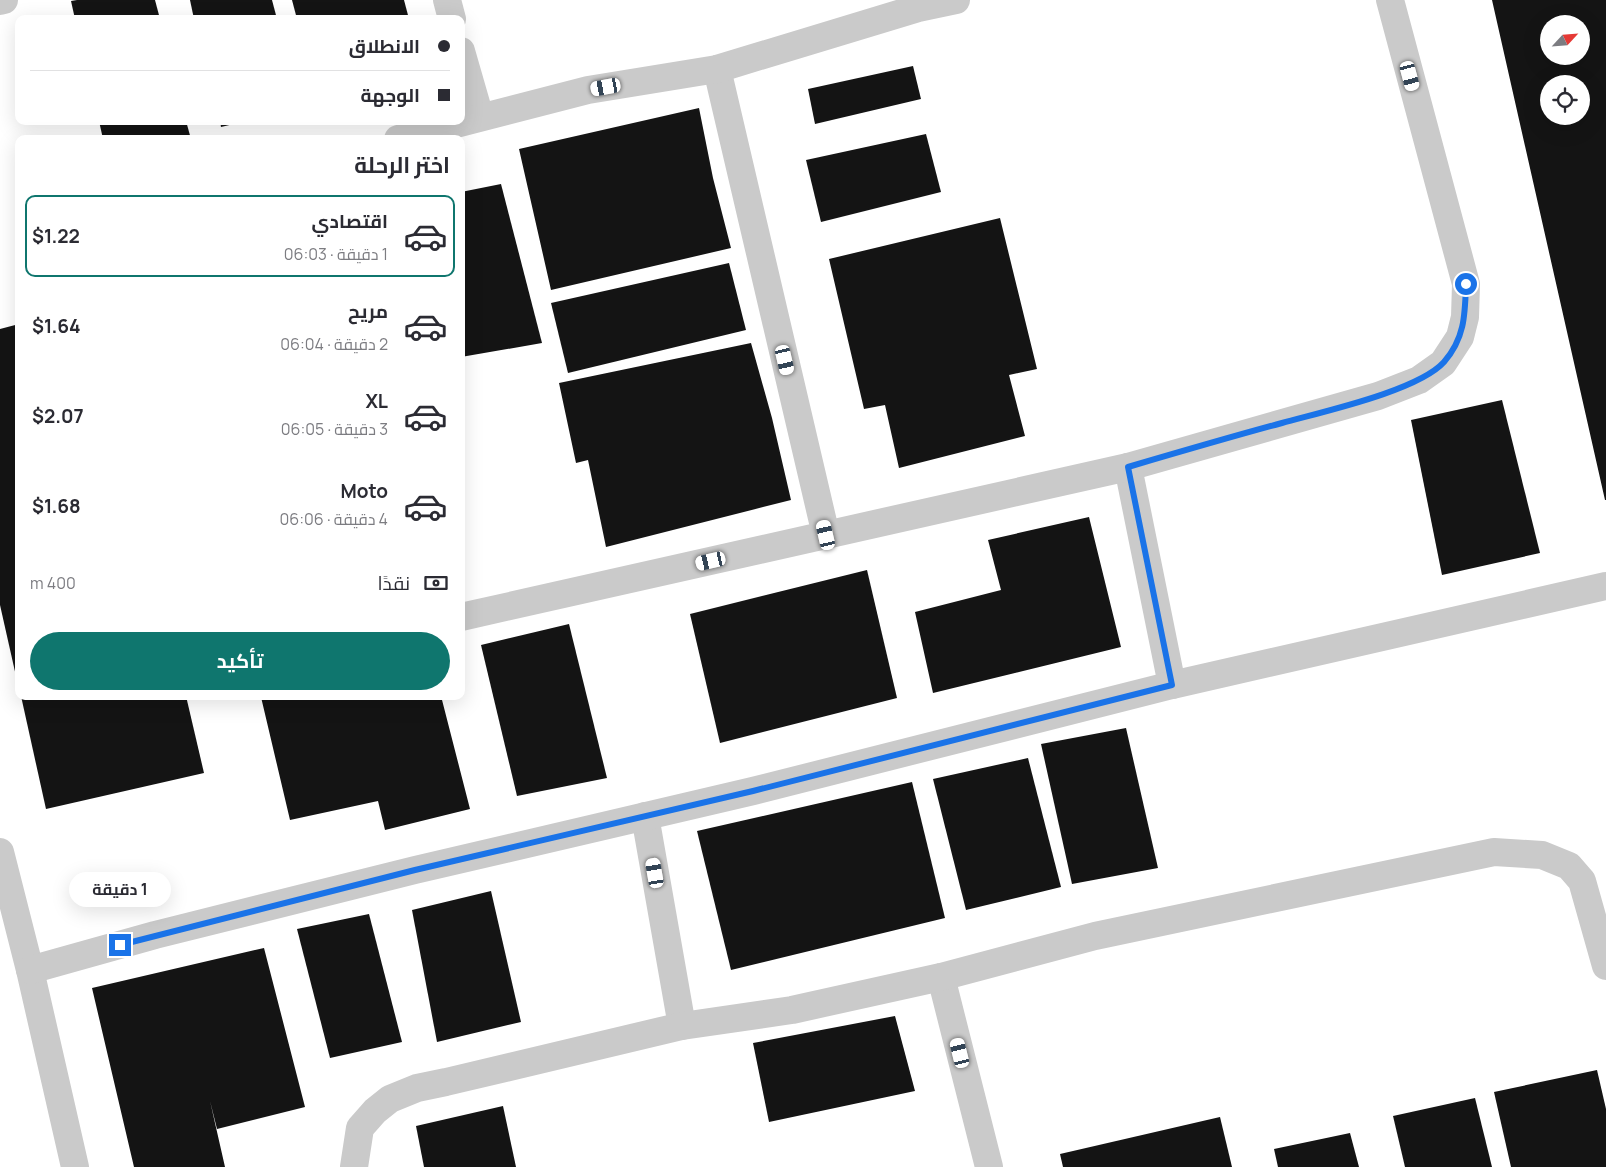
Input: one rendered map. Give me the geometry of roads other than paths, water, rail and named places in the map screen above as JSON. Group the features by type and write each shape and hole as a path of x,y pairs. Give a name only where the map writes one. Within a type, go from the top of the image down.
{"lane":[{"path":"0,1 4,0"},
{"path":"447,0 451,15"},
{"path":"465,121 588,90 717,69 918,8 956,0"},
{"path":"465,616 1128,467 1378,396 1419,380 1443,363 1460,337 1465,317 1466,284 1390,0"},
{"path":"465,65 480,117"},
{"path":"717,69 826,535"},
{"path":"413,135 450,125"},
{"path":"1128,467 1172,685"},
{"path":"30,970 194,925 415,870 753,791 1172,685 1606,586"},
{"path":"645,816 682,1026"},
{"path":"0,852 30,970 75,1167"},
{"path":"354,1167 360,1128 390,1100 417,1088 682,1026 792,1010 942,977 1095,936 1494,852 1542,855 1570,866 1582,881 1606,966"},
{"path":"942,977 989,1167"}]}
